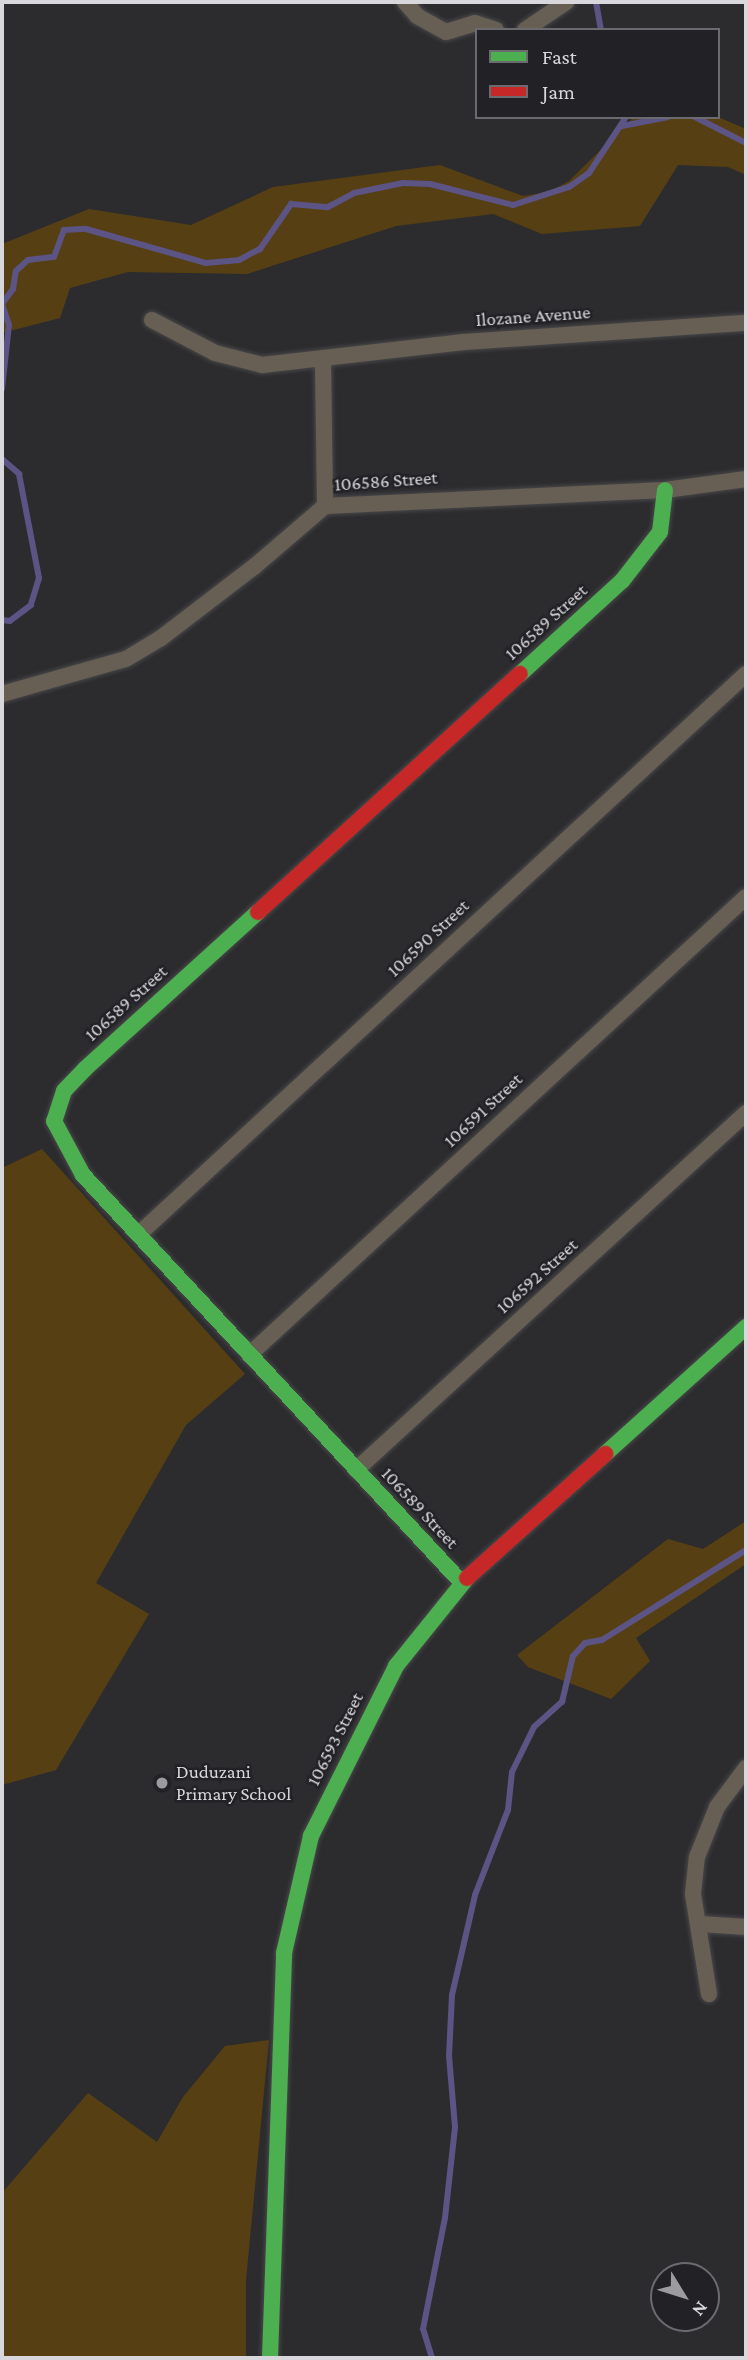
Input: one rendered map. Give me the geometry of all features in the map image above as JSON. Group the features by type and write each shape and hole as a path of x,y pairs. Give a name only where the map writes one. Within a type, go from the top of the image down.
{"street":[{"path":"405,2 417,16 446,32 475,23 490,28"},
{"path":"527,28 566,2"},
{"name":"Ilozane Avenue","path":"152,320 235,359 262,365 323,361 464,342 746,323"},
{"path":"323,361 325,506"},
{"name":"106586 Street","path":"2,694 126,659 224,590 325,506 665,490 746,478"},
{"name":"106589 Street","path":"462,1583 83,1175 62,1143 54,1121 64,1091 622,580 660,531 665,490"},
{"name":"106590 Street","path":"139,1234 746,674"},
{"name":"106591 Street","path":"248,1354 746,897"},
{"name":"106592 Street","path":"356,1470 746,1114"},
{"name":"106593 Street","path":"270,2358 279,2034 284,1953 293,1901 311,1836 366,1720 396,1666 462,1583 746,1327"},
{"path":"709,1994 700,1924 693,1894 697,1857 717,1807 746,1768"},
{"path":"700,1924 746,1927"}],"shaded area":[{"path":"720,118 746,129 746,175 728,167 678,165 640,226 542,234 493,214 396,226 247,274 128,272 70,288 60,318 2,333 2,244 89,209 191,225 273,187 440,165 523,196 549,192 569,181 632,119"},
{"path":"42,1149 245,1374 186,1425 96,1583 149,1614 56,1770 2,1785 2,1168"},
{"path":"746,1521 746,1564 636,1638 650,1661 611,1699 528,1667 517,1655 668,1539 703,1549"},
{"path":"269,2040 246,2280 246,2358 2,2358 2,2193 88,2093 157,2142 183,2097 225,2046"}],"waterway":[{"path":"596,2 601,28"},
{"path":"2,389 9,325 2,304 13,289 16,271 28,260 54,257 64,230 86,229 206,263 239,260 260,249 291,204 328,207 354,193 403,183 430,184 513,205 569,187 589,173 625,119"},
{"path":"622,126 658,119"},
{"path":"699,119 746,143"},
{"path":"2,459 19,474 39,578 31,605 10,621 2,620"},
{"path":"432,2358 423,2329 445,2218 455,2127 449,2056 452,1995 475,1895 508,1810 512,1772 534,1727 562,1702 573,1656 585,1643 602,1640 746,1550"}],"traffic: fast":[{"path":"520,674 622,581 660,532 665,490"},
{"path":"258,912 85,1069 64,1091 54,1121 83,1175 462,1583"},
{"path":"605,1454 746,1327"},
{"path":"270,2358 284,1953 311,1836 396,1666 467,1578"}],"traffic: jam":[{"path":"258,912 520,674"},
{"path":"467,1578 605,1454"}],"place":[{"name":"Duduzani Primary School","path":"162,1783"}]}
